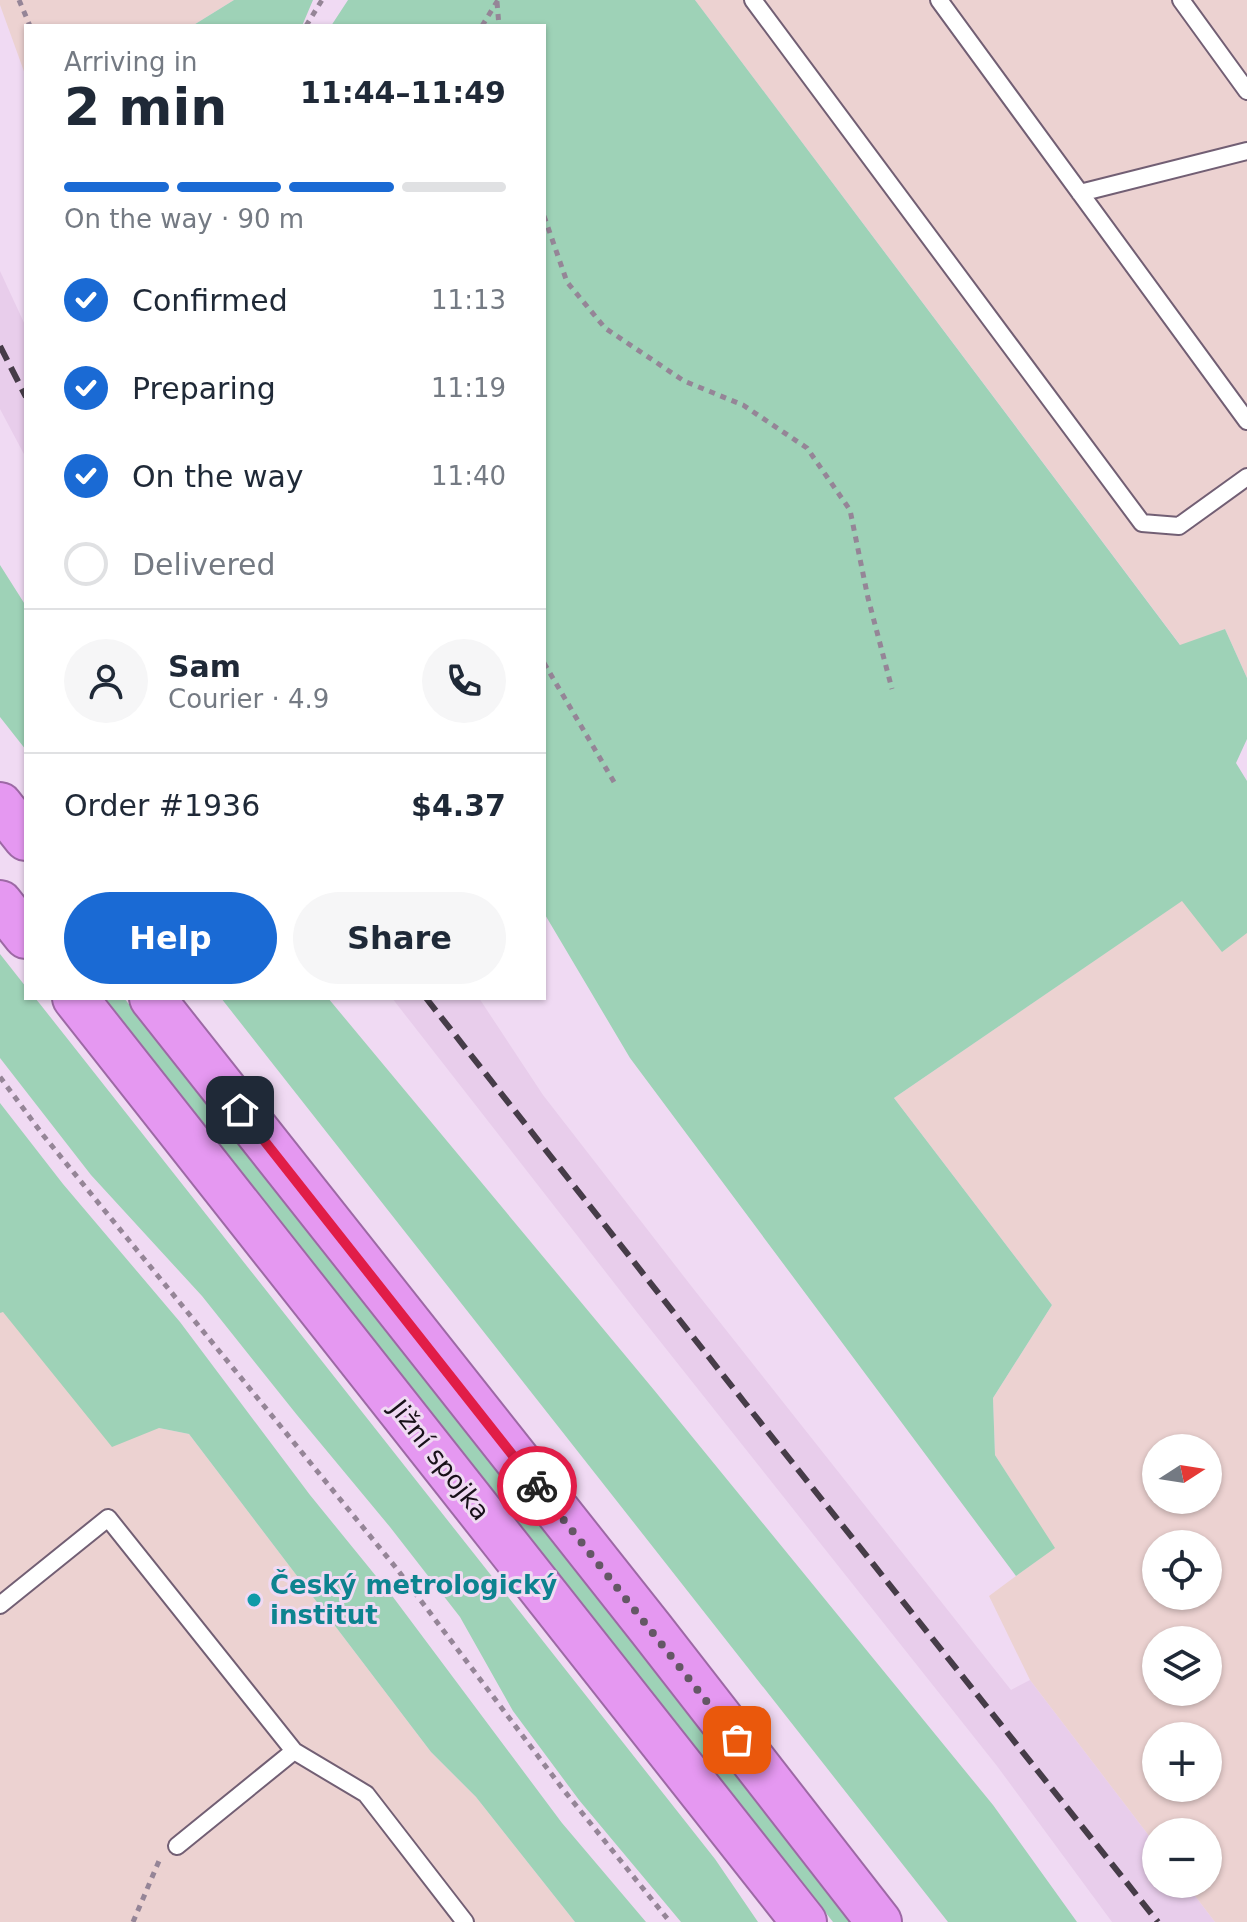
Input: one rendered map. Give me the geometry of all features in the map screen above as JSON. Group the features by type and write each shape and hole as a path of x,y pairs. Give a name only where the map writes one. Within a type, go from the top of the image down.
{"highway":[{"path":"0,805 24,835"},
{"path":"0,903 24,933"},
{"name":"Jižní spojka","path":"77,1000 804,1922"},
{"path":"154,1000 879,1922"}],"lane":[{"path":"753,0 1142,523 1179,526 1247,477"},
{"path":"939,0 1247,421"},
{"path":"1181,0 1247,91"},
{"path":"1080,193 1247,151"},
{"path":"0,1605 108,1518 294,1751 366,1794 465,1922"},
{"path":"177,1846 294,1751"}],"path":[{"path":"19,0 29,24"},
{"path":"307,24 322,0"},
{"path":"483,24 498,1"},
{"path":"498,1 499,24"},
{"path":"546,222 567,282 605,328 684,381 743,405 807,448 850,510 868,598 892,689"},
{"path":"546,666 617,787"},
{"path":"0,1077 43,1135 397,1569 562,1788 670,1922"},
{"path":"133,1922 157,1862 177,1846"}],"shaded area":[{"path":"0,0 234,0 195,24 24,24 24,71"},
{"path":"695,0 1247,0 1247,678 1225,629 1181,646"},
{"path":"0,271 24,323 24,454 0,409"},
{"path":"1247,856 1247,1922 1215,1922 1197,1898 1222,1898 1222,1818 1142,1818 1142,1827 1030,1680 989,1596 1054,1548 995,1455 993,1398 1052,1305 894,1098"},
{"path":"394,1000 480,1000 543,1095 1011,1690 1030,1680 1142,1827 1142,1898 1197,1898 1215,1922 1112,1922 997,1766"},
{"path":"2,1311 159,1428 189,1434 431,1752 476,1797 575,1922 0,1922"}],"green space":[{"path":"234,0 313,0 303,24 195,24"},
{"path":"348,0 695,0 1180,645 1225,629 1247,678 1247,739 1236,763 1247,781 1247,933 1222,952 1182,901 894,1098 1052,1305 993,1398 995,1455 1055,1548 1016,1576 630,1058 546,916 546,24 332,24"},
{"path":"0,565 24,603 24,747 0,717"},
{"path":"0,954 24,984 24,1000 37,1000 40,1004 715,1859 758,1922 681,1922 579,1800 513,1711 460,1617 390,1527 202,1296 91,1175 0,1058"},
{"path":"106,1000 126,1000 853,1922 833,1922"},
{"path":"223,1000 330,1000 993,1805 1077,1922 948,1922"},
{"path":"0,1103 63,1184 180,1322 310,1495 393,1597 562,1823 646,1922 575,1922 476,1797 431,1752 189,1434 159,1428 112,1447 3,1312 0,1313"}],"railway":[{"path":"0,346 24,393"},
{"path":"428,1000 1158,1922"}],"way so far":[{"path":"537,1486 737,1740"}],"place":[{"name":"Český metrologický institut","path":"254,1600"}],"route":[{"path":"240,1110 537,1486"}]}
